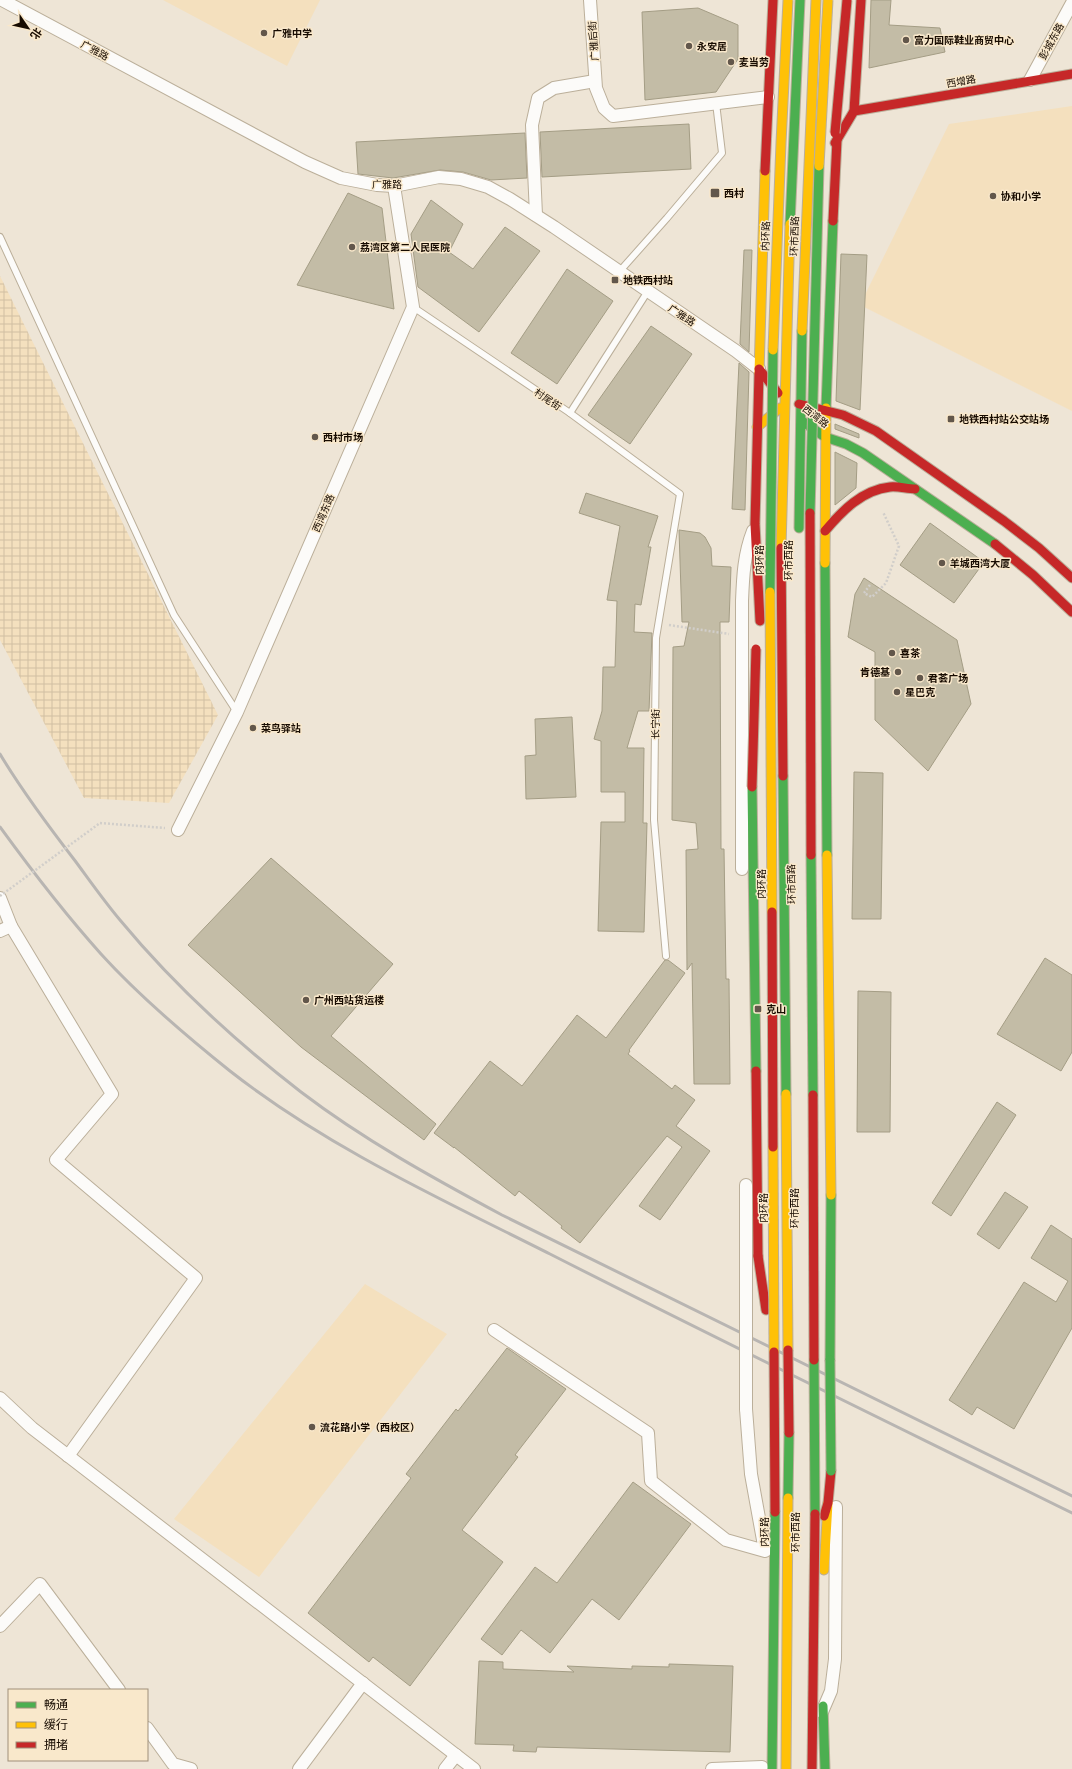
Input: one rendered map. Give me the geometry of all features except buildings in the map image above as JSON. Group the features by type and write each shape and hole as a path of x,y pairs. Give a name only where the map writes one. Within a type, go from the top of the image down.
{"main road":[{"path":"765,1580 766,1310 761,764 756,524 757,428 768,97 773,0"},
{"name":"内环路","path":"765,1766 774,1662 775,1415 770,426 780,142 788,0"},
{"name":"环市西路","path":"786,1769 789,1433 784,766 781,565 778,484 784,460 800,0"},
{"name":"环市西路","path":"799,539 801,343 816,0"},
{"path":"814,1769 815,1459 809,538 820,141 828,0"},
{"path":"812,390 847,0"},
{"path":"807,183 837,140 854,110 861,0"},
{"name":"西增路","path":"854,110 1072,74"},
{"path":"825,1769 823,1712 824,1570 831,1471 831,1104 826,754 825,437 827,343 837,140"},
{"path":"787,343 827,343"},
{"path":"757,428 786,404 759,369"},
{"name":"西湾路","path":"786,404 800,404 826,409 858,421 882,436 998,517 1048,556 1072,578"},
{"name":"西湾路","path":"786,404 800,420 825,437 846,444 863,453 989,539 1033,575 1072,612"},
{"path":"800,447 826,409"},
{"path":"766,1310 758,1256 752,787 761,536 770,426"},
{"path":"756,524 778,484"},
{"path":"825,531 847,507 871,492 890,487 915,489"},
{"name":"环市西路","path":"802,945 806,1455 804,1675"},
{"path":"766,1350 789,1433"},
{"path":"765,1437 788,1350"},
{"path":"806,1571 828,1503"}],"street":[{"name":"广雅路","path":"2,0 316,167 341,178 358,182 394,186 439,177 461,179 488,187 536,215 736,351 759,369"},
{"name":"广雅后街","path":"590,0 596,88 604,108 613,116 768,97"},
{"path":"837,140 839,0"},
{"name":"彭城东路","path":"1030,80 1072,3"},
{"path":"837,76 854,110"},
{"path":"536,215 532,125 538,98 554,88 595,82"},
{"path":"394,186 413,307"},
{"name":"西湾东路","path":"178,830 237,712 413,307"},
{"path":"778,484 799,483"},
{"path":"494,1330 648,1433 651,1480 726,1540 765,1550 751,1474 746,1409 745,1001 741,829 742,636 743,567 748,545 756,524"},
{"path":"800,754 826,754"},
{"path":"761,764 784,766"},
{"path":"0,897 6,929 112,1094 56,1160 196,1278 68,1456"},
{"path":"804,1104 831,1104"},
{"path":"746,1323 756,1296 758,1256"},
{"path":"805,1309 830,1307"},
{"path":"0,1398 32,1428 474,1769"},
{"path":"803,1713 823,1712 831,1691 835,1659 836,1512 831,1471"},
{"path":"0,1626 40,1584 118,1689"},
{"path":"299,1769 363,1683"},
{"path":"148,1729 173,1764 191,1769"},
{"path":"445,1769 456,1755"},
{"path":"712,1769 765,1766"}],"lane":[{"path":"619,272 668,218 722,153 716,103"},
{"path":"0,237 174,615 237,712"},
{"path":"570,413 648,292"},
{"name":"村尾街","path":"413,307 570,413 680,494"},
{"name":"长宁街","path":"666,956 654,820 656,638 680,494"}],"path":[{"path":"870,585 864,593 872,597 886,583 898,546 883,512"},
{"path":"658,623 742,636"},
{"path":"0,897 100,823 178,830"}],"shaded area":[{"name":"广雅中学","path":"163,0 320,0 287,66"},
{"name":"协和小学","path":"1072,106 1072,411 860,305 949,124"},
{"path":"0,276 218,715 169,803 84,798 0,640"},
{"name":"流花路小学（西校区）","path":"365,1284 447,1334 259,1577 174,1519"}],"railway":[{"path":"0,754 17,782 46,822 108,906 140,944 183,989 252,1053 325,1110 399,1158 502,1215 1072,1496"},
{"path":"0,827 75,923 101,954 131,985 230,1071 306,1124 345,1148 426,1192 745,1352 1072,1513"}],"traffic: fast":[{"path":"790,224 800,0"},
{"path":"810,513 819,166"},
{"path":"826,408 833,221"},
{"path":"799,528 802,331"},
{"path":"770,592 773,350"},
{"path":"802,421 825,437 846,444 863,453 995,544"},
{"path":"825,563 827,855"},
{"path":"783,776 786,1094"},
{"path":"752,787 756,1071"},
{"path":"811,855 813,1095"},
{"path":"830,1360 831,1195"},
{"path":"814,1360 815,1514"},
{"path":"830,1360 831,1471"},
{"path":"788,1498 789,1433"},
{"path":"772,1769 775,1512"},
{"path":"823,1706 825,1769"}],"traffic: slow":[{"path":"773,350 788,0"},
{"path":"802,331 816,0"},
{"path":"819,166 828,0"},
{"path":"759,373 765,171"},
{"path":"781,548 790,224"},
{"path":"757,427 780,408"},
{"path":"825,563 826,408"},
{"path":"770,592 772,912"},
{"path":"827,855 831,1195"},
{"path":"786,1094 788,1350"},
{"path":"773,1147 774,1352"},
{"path":"786,1769 788,1498"},
{"path":"824,1570 828,1503"}],"traffic: jam":[{"path":"765,171 773,0"},
{"path":"835,133 847,0"},
{"path":"835,143 854,111 861,0"},
{"path":"854,111 1072,74"},
{"path":"833,221 837,140"},
{"path":"759,369 778,393"},
{"path":"759,373 755,524 760,621"},
{"path":"799,404 843,415 876,431 1004,521 1039,548 1072,578"},
{"path":"825,531 846,509 870,492 890,487 915,489"},
{"path":"810,513 811,855"},
{"path":"995,544 1033,575 1072,612"},
{"path":"781,548 783,776"},
{"path":"752,787 756,649"},
{"path":"772,912 773,1147"},
{"path":"756,1071 758,1256"},
{"path":"813,1095 814,1360"},
{"path":"758,1256 766,1310"},
{"path":"788,1350 789,1433"},
{"path":"774,1352 775,1512"},
{"path":"824,1516 828,1503 831,1471"},
{"path":"812,1769 815,1514"}],"place":[{"name":"广雅中学","path":"264,33"},
{"name":"富力国际鞋业商贸中心","path":"906,40"},
{"name":"永安居","path":"689,46"},
{"name":"麦当劳","path":"731,62"},
{"name":"西村","path":"715,193"},
{"name":"协和小学","path":"993,196"},
{"name":"荔湾区第二人民医院","path":"352,247"},
{"name":"地铁西村站","path":"615,280"},
{"name":"地铁西村站公交站场","path":"951,419"},
{"name":"西村市场","path":"315,437"},
{"name":"羊城西湾大厦","path":"942,563"},
{"name":"喜茶","path":"892,653"},
{"name":"肯德基","path":"898,672"},
{"name":"君荟广场","path":"920,678"},
{"name":"星巴克","path":"897,692"},
{"name":"菜鸟驿站","path":"253,728"},
{"name":"广州西站货运楼","path":"306,1000"},
{"name":"克山","path":"758,1009"},
{"name":"流花路小学（西校区）","path":"312,1427"}]}
